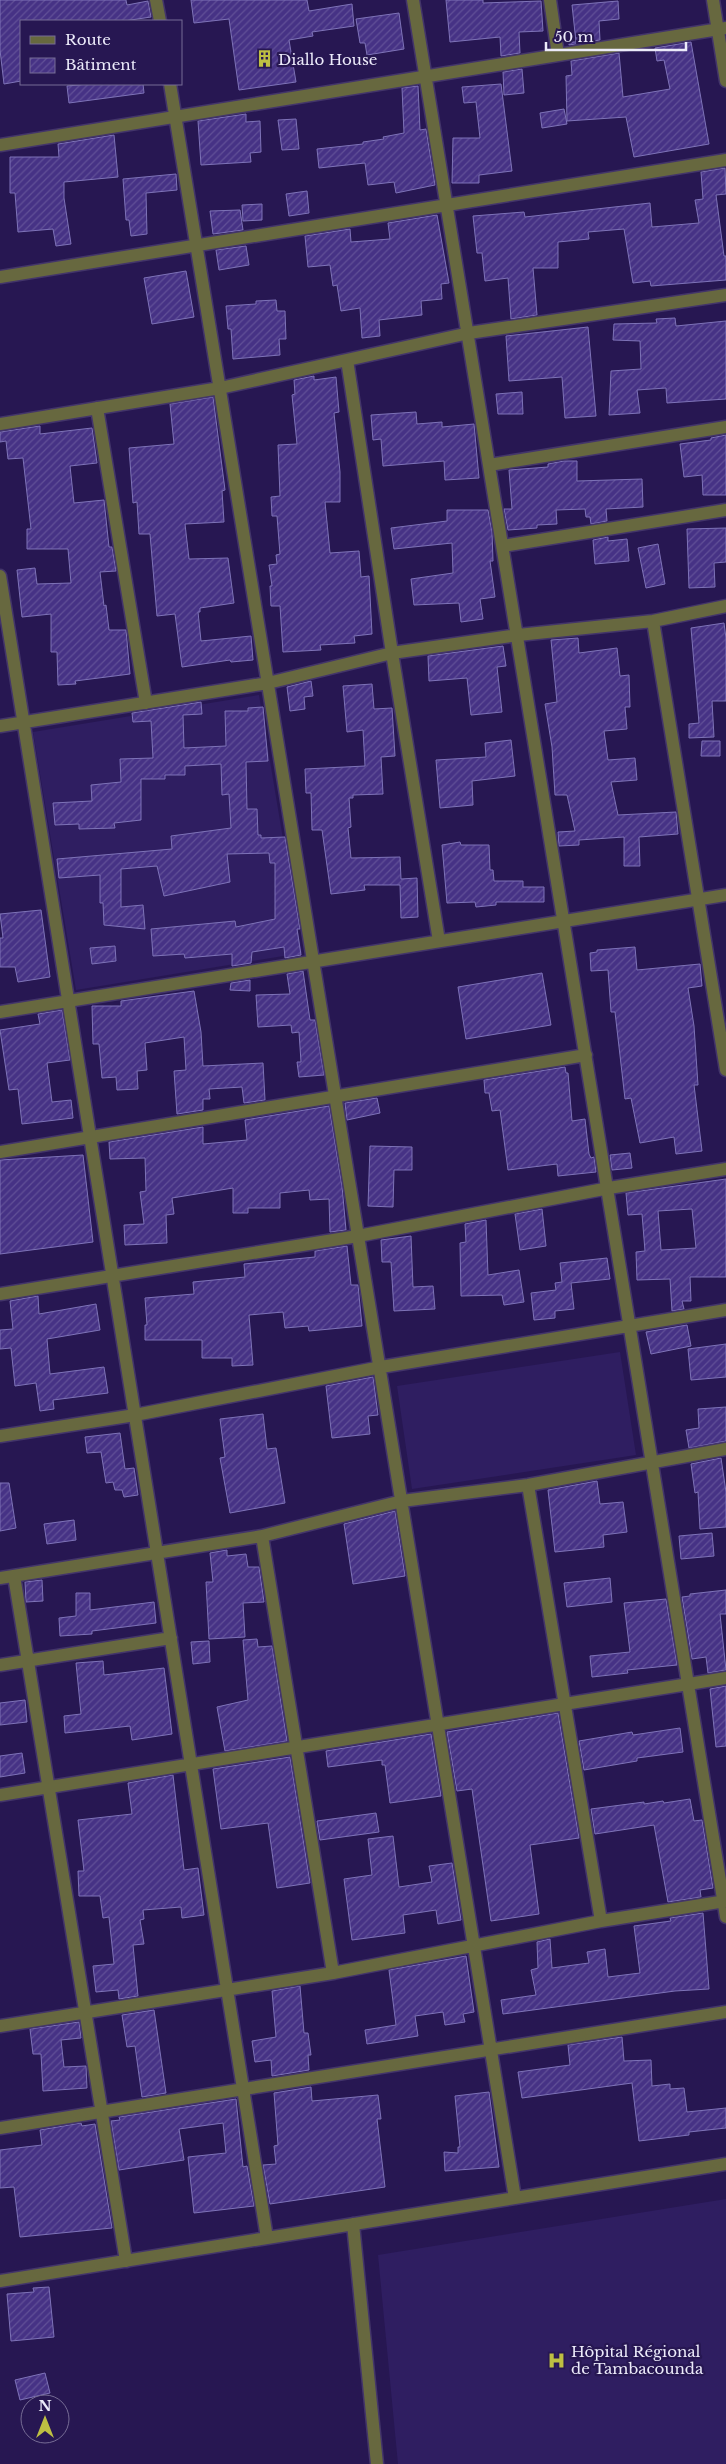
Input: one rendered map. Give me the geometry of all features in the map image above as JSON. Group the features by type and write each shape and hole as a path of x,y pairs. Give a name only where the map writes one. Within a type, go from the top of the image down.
{"street":[{"path":"156,0 160,20"},
{"path":"414,0 725,1901 726,1917"},
{"path":"550,0 558,55"},
{"path":"713,0 722,29 726,81"},
{"path":"0,145 722,29"},
{"path":"170,85 381,1367 515,2198"},
{"path":"0,277 726,160"},
{"path":"0,424 220,388 469,333 726,294"},
{"path":"347,360 439,941"},
{"path":"97,408 146,703"},
{"path":"489,465 726,427"},
{"path":"503,546 726,510"},
{"path":"0,576 267,2238"},
{"path":"0,726 268,683 392,653 518,635 652,621 726,606"},
{"path":"652,621 726,1070"},
{"path":"0,1012 726,895"},
{"path":"0,1152 586,1055"},
{"path":"0,1294 358,1236 608,1188 726,1169"},
{"path":"0,1436 135,1415 381,1367 726,1310"},
{"path":"0,1578 262,1536 402,1501 528,1485 726,1449"},
{"path":"528,1485 601,1921"},
{"path":"262,1536 333,1973"},
{"path":"14,1576 126,2261"},
{"path":"0,1665 171,1638"},
{"path":"0,1796 726,1678"},
{"path":"0,2026 333,1973 601,1921 725,1901"},
{"path":"0,2128 726,2012"},
{"path":"0,2281 726,2164"},
{"path":"353,2224 377,2464"}],"shaded area":[{"path":"259,695 302,953 76,990 33,732"},
{"path":"620,1352 636,1455 412,1489 397,1386"},
{"name":"Hôpital Régional de Tambacounda","path":"726,2199 726,2464 398,2464 378,2255"}],"building":[{"path":"0,0 126,0 127,5 148,1 151,17 131,20 20,20 20,81 4,84 0,50"},
{"name":"Diallo House","path":"191,0 307,0 309,11 352,4 354,26 312,32 313,36 289,40 296,82 239,90 229,19 194,23"},
{"path":"446,0 483,0 483,3 541,1 543,31 519,32 520,53 501,56 500,37 450,42"},
{"path":"618,1 619,19 599,21 600,40 569,45 569,42 576,42 572,5"},
{"path":"399,13 404,49 367,55 365,43 360,43 356,19"},
{"path":"691,42 709,144 634,157 626,117 567,121 566,76 572,75 571,61 619,53 623,97 670,89 664,60 657,61 655,48"},
{"path":"522,69 524,93 504,95 503,72"},
{"path":"501,84 512,171 479,175 479,183 452,183 453,138 480,138 476,102 464,103 462,87"},
{"path":"143,85 144,93 69,103 67,86"},
{"path":"418,86 420,130 426,129 435,185 396,193 394,182 368,185 365,163 319,168 317,149 363,144 363,142 384,139 383,137 404,133 402,88"},
{"path":"564,109 567,124 542,128 540,113"},
{"path":"246,114 246,122 260,121 261,152 250,153 251,162 201,165 198,121"},
{"path":"296,119 299,149 282,150 278,120"},
{"path":"114,135 118,177 64,182 64,198 71,244 56,246 53,229 18,232 15,193 10,193 10,157 59,157 58,144"},
{"path":"725,168 726,194 716,195 724,256 726,256 726,280 651,286 650,281 633,283 624,229 588,232 589,239 558,242 558,268 533,268 537,315 511,319 508,278 485,281 482,253 477,253 473,216 524,212 525,217 650,203 652,227 699,223 695,200 703,199 701,172"},
{"path":"176,174 177,190 146,193 147,234 131,236 129,220 126,220 123,179"},
{"path":"307,191 309,213 289,216 286,194"},
{"path":"262,204 262,220 243,221 242,205"},
{"path":"240,210 243,230 213,234 210,211"},
{"path":"437,215 449,283 441,284 442,299 421,301 422,315 379,320 380,336 362,338 360,308 341,311 337,285 333,286 330,265 308,267 305,236 350,229 351,242 390,239 388,223"},
{"path":"246,246 249,265 219,270 216,250"},
{"path":"186,271 194,317 152,324 144,278"},
{"path":"276,300 277,311 285,311 286,339 279,339 280,355 233,359 231,329 228,329 226,306 256,304 256,301"},
{"path":"675,318 676,326 726,321 726,399 667,403 666,388 637,390 640,413 609,415 611,371 641,369 640,341 613,340 614,324 657,323 656,319"},
{"path":"588,327 596,416 565,418 562,377 509,381 506,336"},
{"path":"314,376 314,380 336,377 339,412 334,413 340,472 340,502 325,502 330,553 359,551 361,577 369,576 372,634 354,636 355,643 320,645 321,650 283,652 280,606 271,606 270,586 272,586 269,565 277,564 276,555 280,554 277,516 272,516 271,497 280,496 278,445 297,444 292,395 295,394 294,380"},
{"path":"522,392 523,414 498,414 496,394"},
{"path":"213,397 225,490 222,491 224,522 185,524 189,559 228,558 234,603 200,608 200,612 198,612 201,641 251,636 253,660 231,662 230,660 182,667 175,614 157,616 150,534 139,534 137,502 133,503 129,448 174,444 170,404"},
{"path":"416,412 417,424 442,422 442,427 474,424 479,478 445,480 444,461 383,466 381,439 373,440 371,415"},
{"path":"40,426 40,434 92,428 97,463 70,466 74,503 104,500 109,547 112,547 116,571 100,572 104,606 106,605 109,630 126,630 130,674 75,681 76,684 58,685 57,652 51,652 51,614 22,617 17,570 35,568 37,584 71,583 68,549 27,549 27,529 31,529 23,458 8,459 6,441 0,442 0,432"},
{"path":"726,435 726,495 703,495 702,475 684,477 680,444 711,440 711,438"},
{"path":"577,461 577,481 642,479 643,507 606,509 607,521 591,524 590,517 586,517 585,509 556,510 557,524 537,525 537,528 508,530 504,509 512,509 509,470 548,467 548,464"},
{"path":"447,510 488,510 492,532 493,561 490,561 495,597 480,599 483,619 461,622 459,603 414,605 411,579 453,573 452,543 394,549 391,528 447,521"},
{"path":"726,528 726,562 714,563 715,587 689,588 687,529"},
{"path":"608,537 608,541 627,539 629,561 595,564 593,540"},
{"path":"658,544 665,584 646,588 638,548"},
{"path":"724,623 726,638 726,701 712,701 714,737 689,738 689,724 699,723 691,628"},
{"path":"578,638 579,653 617,648 620,676 629,675 630,707 625,707 627,729 604,731 608,760 635,758 637,780 611,782 618,815 676,812 678,834 639,837 640,866 624,866 624,837 579,840 579,845 559,846 558,832 575,831 567,795 555,795 552,747 545,704 557,702 551,640"},
{"path":"503,646 506,666 497,667 502,712 471,715 467,678 429,681 428,656"},
{"path":"311,681 313,696 304,697 305,709 290,711 287,687"},
{"path":"372,684 374,709 392,708 395,756 381,757 383,794 353,795 353,798 349,798 351,827 348,828 351,858 400,857 401,879 417,878 418,917 401,918 400,885 364,885 365,890 331,894 322,830 312,830 311,793 306,793 305,769 365,766 363,730 347,732 343,686"},
{"path":"201,702 202,714 183,715 184,748 226,746 225,711 248,711 248,708 263,707 268,761 246,762 247,809 257,809 258,835 261,835 261,838 285,837 300,929 297,929 301,955 285,958 284,947 252,952 251,963 232,966 232,954 185,958 184,954 153,956 151,929 235,921 236,927 275,919 275,863 270,863 269,853 227,854 230,882 164,896 157,866 121,869 121,907 143,905 145,929 104,925 103,903 100,903 100,875 59,878 57,859 172,849 171,836 231,828 229,794 222,795 221,764 185,766 185,775 165,775 165,779 141,779 141,820 114,823 115,828 79,829 79,824 55,825 53,803 92,801 91,785 121,782 120,759 153,758 151,721 133,722 132,713"},
{"path":"511,740 515,776 472,781 473,805 440,808 436,760 486,757 485,743"},
{"path":"702,741 720,741 720,756 701,756"},
{"path":"460,842 461,845 489,845 490,870 493,870 494,881 523,881 523,887 544,887 544,902 496,902 496,905 476,907 475,902 447,903 442,845"},
{"path":"41,910 50,977 18,982 15,967 0,967 0,938 3,938 0,914"},
{"path":"115,946 116,961 92,964 90,948"},
{"path":"635,947 637,970 700,964 702,986 688,988 694,1026 698,1085 694,1085 702,1151 676,1154 674,1137 640,1143 631,1098 625,1099 615,1012 611,1012 608,970 591,971 590,953 597,952 597,950"},
{"path":"303,971 310,1020 315,1020 324,1075 299,1077 297,1062 301,1062 299,1032 292,1033 291,1025 258,1027 256,995 290,994 287,974"},
{"path":"542,973 551,1025 466,1039 458,987"},
{"path":"250,980 250,991 230,990 231,983"},
{"path":"194,991 201,1032 203,1066 263,1063 265,1100 244,1103 242,1087 209,1089 210,1099 203,1099 203,1110 177,1114 174,1071 186,1070 184,1037 145,1043 147,1070 137,1071 138,1089 117,1090 116,1077 102,1078 99,1044 93,1044 92,1006 121,1006 121,1001"},
{"path":"62,1010 70,1060 47,1063 52,1102 71,1100 73,1118 22,1124 18,1089 9,1090 0,1030 40,1024 38,1014"},
{"path":"565,1067 566,1073 568,1073 572,1121 585,1119 589,1154 591,1158 594,1157 596,1172 558,1176 557,1164 508,1170 500,1110 492,1111 489,1093 485,1093 484,1080"},
{"path":"377,1098 380,1113 347,1120 345,1103"},
{"path":"329,1106 342,1186 346,1230 330,1232 329,1199 310,1200 309,1190 280,1193 280,1208 248,1208 248,1213 233,1213 233,1188 172,1198 174,1214 166,1215 167,1243 125,1245 124,1225 144,1224 140,1192 146,1191 145,1158 110,1159 109,1142 203,1127 203,1144 247,1140 245,1120"},
{"path":"370,1146 412,1147 412,1170 394,1170 393,1207 368,1206"},
{"path":"630,1153 632,1168 612,1170 610,1155"},
{"path":"83,1155 93,1242 0,1254 0,1160"},
{"path":"726,1179 726,1277 690,1277 691,1301 682,1301 684,1309 672,1311 670,1279 637,1280 636,1252 645,1251 642,1214 628,1215 626,1193","holes":["692,1209 696,1248 661,1250 658,1211"]},
{"path":"542,1209 546,1246 520,1250 515,1214"},
{"path":"486,1220 488,1275 519,1270 524,1302 504,1305 502,1295 461,1296 460,1243 466,1242 465,1224"},
{"path":"411,1236 413,1287 433,1286 435,1309 394,1311 391,1262 382,1262 381,1240"},
{"path":"347,1246 351,1285 358,1285 362,1326 309,1331 308,1326 285,1328 283,1312 249,1315 253,1365 232,1366 232,1358 202,1358 202,1340 145,1340 145,1325 147,1325 145,1298 194,1294 193,1282 245,1277 244,1264 315,1257 315,1251"},
{"path":"607,1258 610,1279 571,1283 574,1309 555,1311 555,1318 534,1320 531,1293 556,1290 555,1283 562,1282 560,1263"},
{"path":"38,1296 39,1314 96,1304 100,1330 47,1339 50,1374 104,1367 108,1393 53,1400 54,1409 40,1411 36,1383 15,1386 11,1348 0,1349 0,1330 13,1329 10,1301"},
{"path":"687,1325 691,1346 651,1354 646,1332"},
{"path":"726,1344 726,1377 691,1380 688,1349"},
{"path":"373,1377 378,1415 368,1416 370,1434 332,1438 326,1386"},
{"path":"726,1407 726,1441 689,1448 686,1430 699,1428 698,1409"},
{"path":"263,1414 267,1449 276,1448 285,1503 230,1513 220,1458 225,1457 220,1419"},
{"path":"120,1433 125,1469 134,1468 138,1495 124,1497 122,1490 115,1490 113,1482 106,1483 101,1452 87,1453 85,1437"},
{"path":"721,1458 726,1492 726,1527 700,1529 698,1492 695,1493 691,1464"},
{"path":"597,1481 600,1504 623,1502 627,1532 603,1535 604,1547 555,1552 548,1490"},
{"path":"0,1483 9,1483 16,1528 0,1531"},
{"path":"395,1511 405,1576 353,1584 344,1524"},
{"path":"74,1520 76,1540 47,1544 44,1524"},
{"path":"712,1533 714,1556 681,1559 679,1536"},
{"path":"227,1550 227,1556 246,1554 248,1567 259,1567 264,1602 243,1603 245,1637 209,1639 206,1582 213,1582 210,1553"},
{"path":"610,1578 612,1602 567,1607 564,1583"},
{"path":"42,1580 43,1601 26,1602 25,1582"},
{"path":"726,1590 726,1614 720,1614 726,1670 708,1673 706,1657 692,1659 682,1597 690,1596 690,1594"},
{"path":"76,1593 90,1593 90,1610 154,1602 156,1623 92,1631 92,1634 60,1636 59,1618 76,1616"},
{"path":"666,1599 677,1665 627,1670 628,1673 592,1677 590,1656 630,1652 624,1603"},
{"path":"257,1639 258,1647 272,1646 287,1741 225,1751 217,1707 248,1700 243,1640"},
{"path":"209,1641 210,1662 193,1664 191,1642"},
{"path":"103,1661 104,1675 164,1668 172,1734 132,1740 130,1726 65,1733 64,1716 81,1714 76,1663"},
{"path":"726,1686 726,1746 716,1747 710,1689"},
{"path":"25,1700 27,1722 0,1725 0,1703"},
{"path":"558,1713 579,1838 530,1845 539,1914 491,1921 472,1789 457,1791 447,1732"},
{"path":"680,1728 683,1752 637,1758 637,1761 584,1770 579,1741 632,1732 633,1735"},
{"path":"431,1734 441,1796 390,1803 385,1765 382,1765 382,1760 328,1767 326,1751"},
{"path":"22,1753 25,1773 0,1777 0,1756"},
{"path":"290,1757 310,1883 277,1888 268,1823 221,1829 213,1769"},
{"path":"173,1775 184,1870 198,1868 204,1915 182,1918 181,1907 143,1910 144,1919 140,1920 144,1944 133,1945 138,1996 119,1999 118,1990 96,1992 93,1966 114,1964 109,1917 103,1918 100,1896 79,1896 78,1871 84,1871 78,1820 132,1814 128,1783"},
{"path":"690,1799 694,1821 702,1820 713,1888 700,1890 701,1897 668,1902 654,1825 595,1834 591,1809 644,1802 644,1804 663,1801 664,1803"},
{"path":"376,1813 379,1832 320,1840 317,1821"},
{"path":"393,1836 399,1887 432,1882 429,1866 452,1863 461,1920 438,1924 436,1910 403,1915 405,1933 352,1940 344,1879 372,1875 368,1839"},
{"path":"703,1913 709,1989 675,1991 503,2014 501,2000 536,1995 531,1970 538,1968 537,1942 550,1939 552,1968 589,1963 587,1952 605,1949 608,1977 640,1973 634,1926 671,1921 670,1918"},
{"path":"466,1956 474,2012 463,2014 465,2022 445,2025 443,2012 415,2016 418,2036 367,2044 365,2030 396,2025 389,1970"},
{"path":"300,1986 304,2033 308,2033 311,2055 308,2055 309,2070 272,2076 271,2060 255,2062 252,2041 276,2037 272,1991"},
{"path":"154,2010 166,2093 142,2097 135,2046 127,2047 122,2015"},
{"path":"79,2022 81,2038 61,2040 64,2067 86,2066 87,2088 43,2091 41,2054 33,2054 30,2029"},
{"path":"622,2037 624,2061 651,2060 652,2086 670,2084 670,2089 684,2088 687,2112 726,2108 726,2128 689,2132 689,2135 639,2141 632,2083 522,2098 518,2072 570,2065 568,2045"},
{"path":"311,2087 312,2101 378,2095 381,2119 377,2119 385,2187 270,2204 263,2165 276,2164 274,2146 278,2145 274,2093"},
{"path":"489,2092 499,2167 445,2171 444,2152 458,2153 458,2147 460,2147 455,2096"},
{"path":"236,2099 243,2167 247,2166 254,2206 194,2213 188,2157 226,2153 223,2123 179,2129 184,2160 119,2170 111,2121 120,2120 119,2117"},
{"path":"81,2123 82,2126 95,2124 112,2228 20,2237 14,2187 0,2188 0,2150 42,2145 40,2130"},
{"path":"49,2287 54,2337 11,2341 7,2294 34,2292 33,2288"},
{"path":"45,2373 50,2393 20,2394 20,2400 15,2380"}],"place":[{"name":"Diallo House","path":"264,59"},
{"name":"Hôpital Régional de Tambacounda","path":"557,2360"}]}
